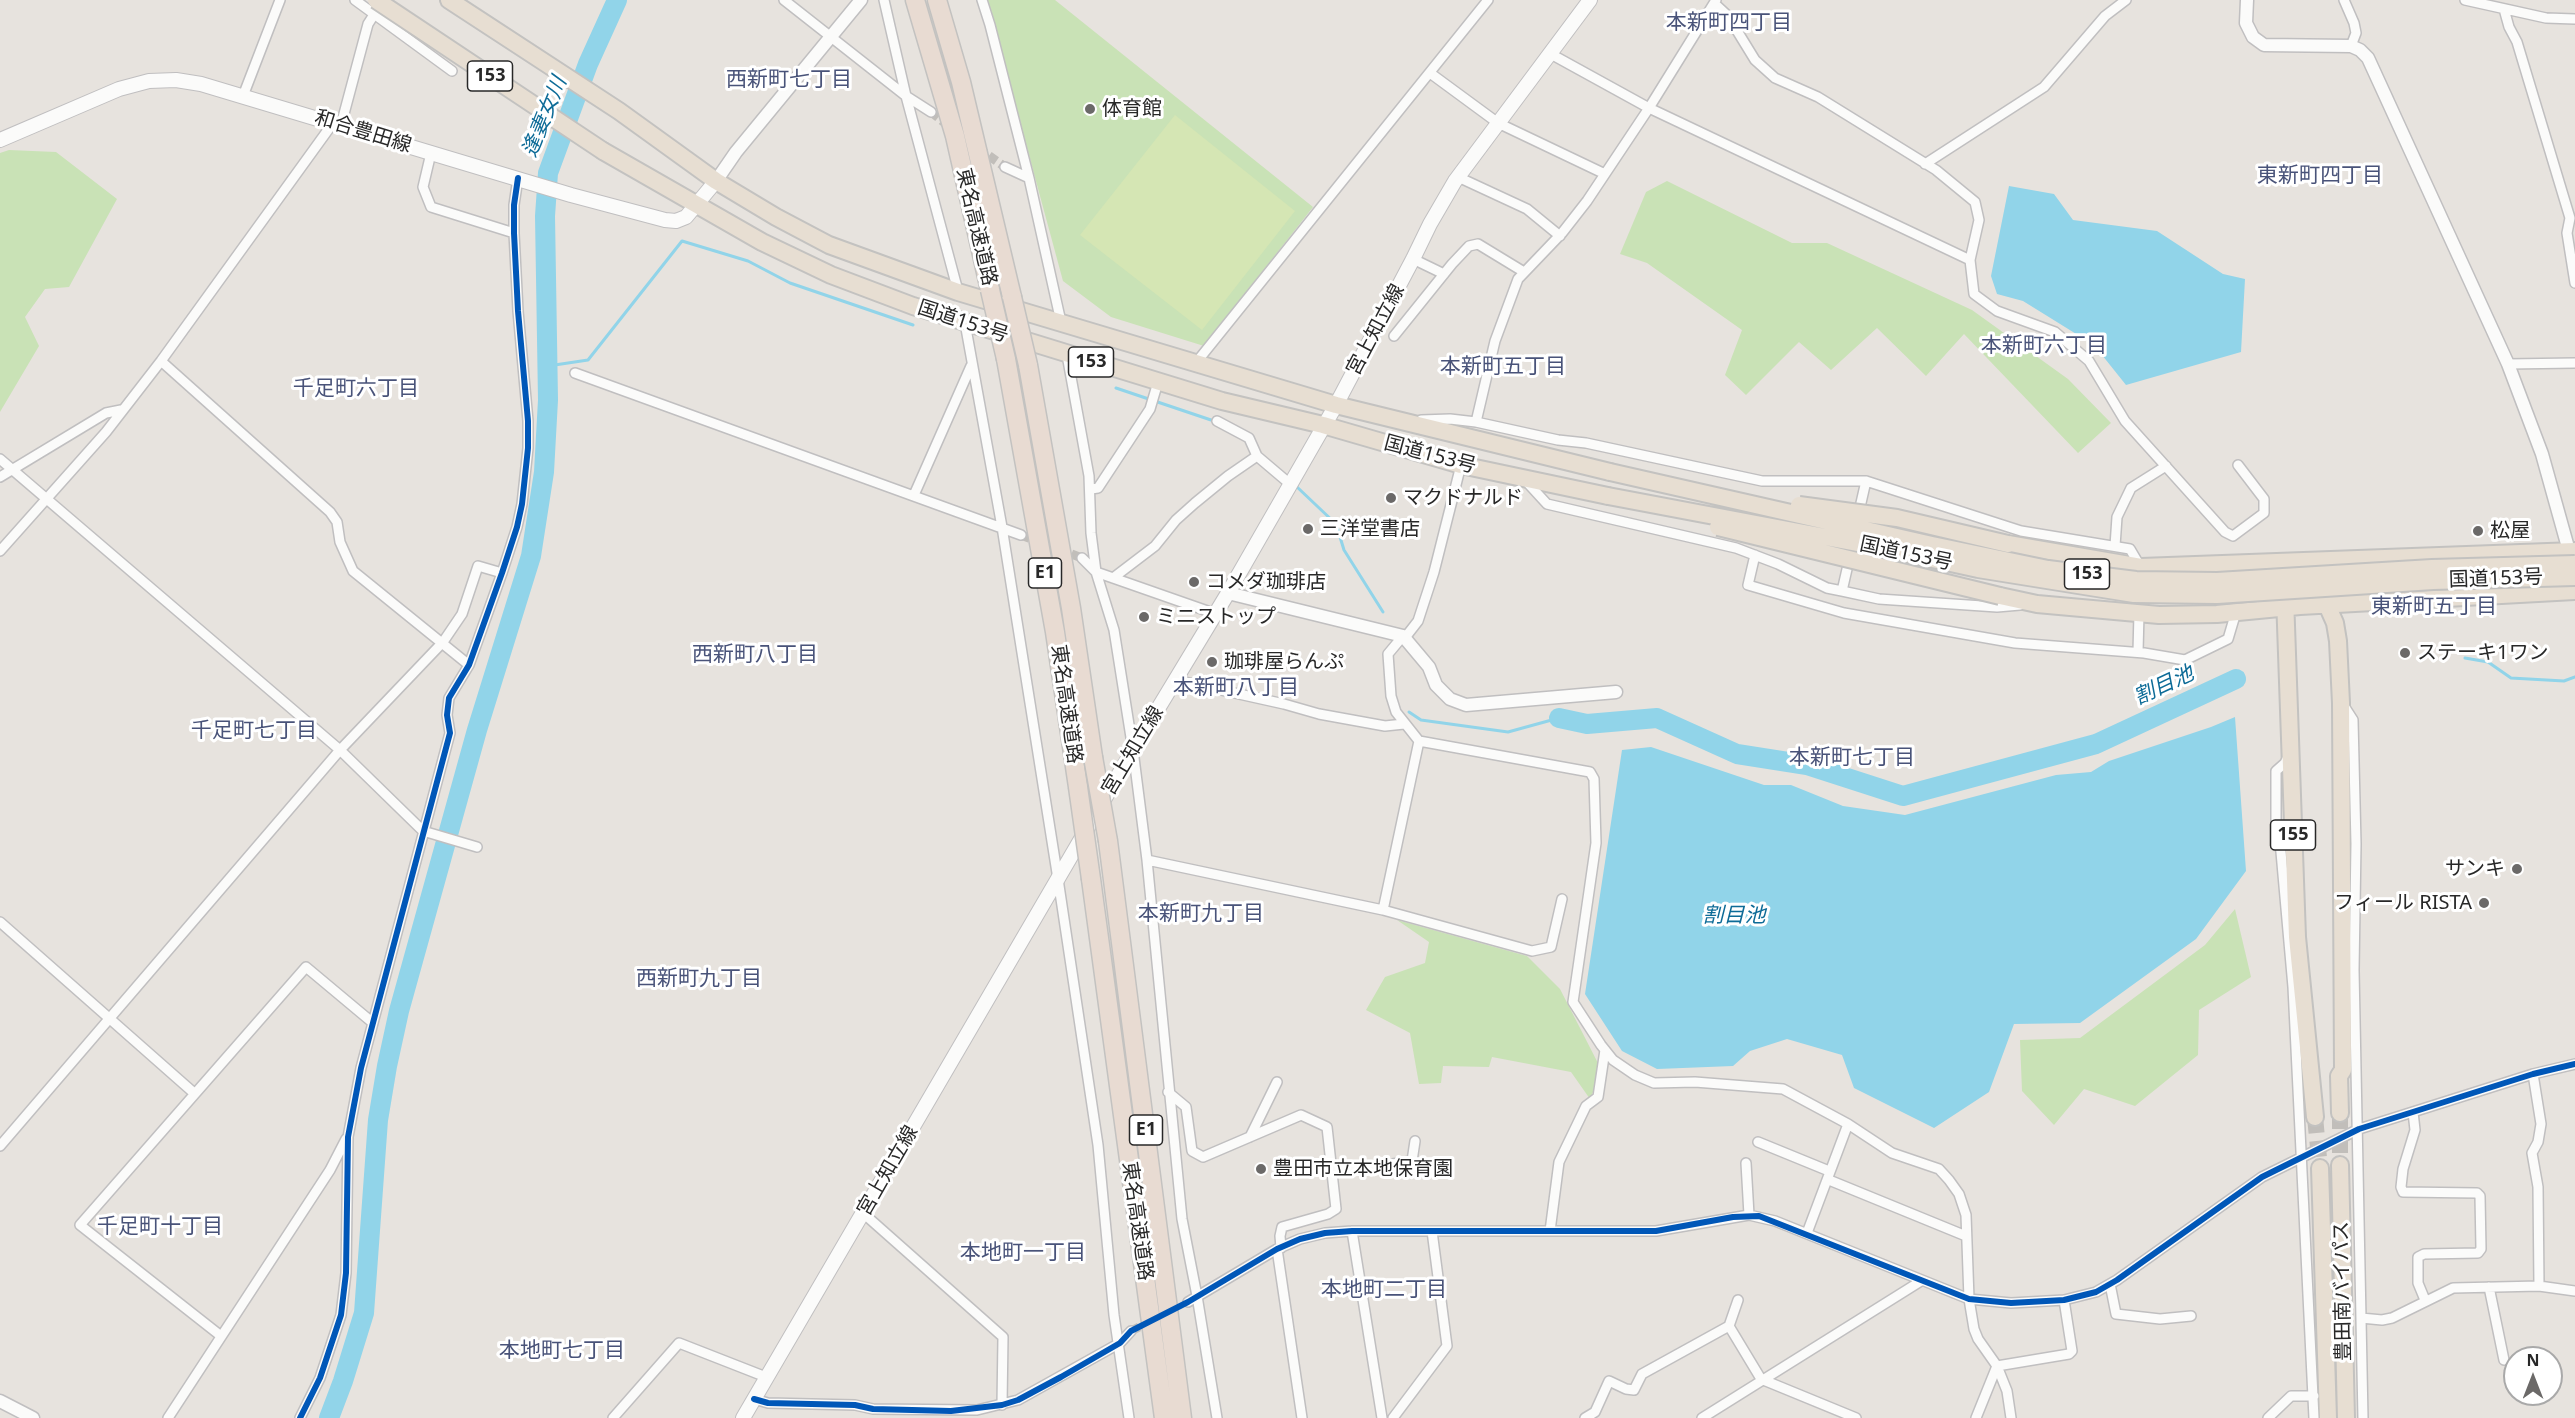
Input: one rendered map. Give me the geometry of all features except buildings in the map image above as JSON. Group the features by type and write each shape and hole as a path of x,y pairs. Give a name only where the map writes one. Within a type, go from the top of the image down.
{"highway":[{"name":"国道153号","path":"449,0 619,111 716,181 829,245 958,292 1336,405 1610,472 1943,548 2048,569 2136,580 2217,581 2432,568 2573,555"},
{"name":"東名高速道路","path":"915,0 955,136 1006,360 1055,632 1164,1418"},
{"name":"東名高速道路","path":"937,0 961,82 1028,365 1071,608 1108,842 1182,1418"},
{"name":"国道153号","path":"376,7 603,152 762,242 831,275 965,323 1067,355 1222,401 1323,425 1461,465 1608,496 1873,546 1978,569 2134,594 2217,595 2433,581 2575,578"},
{"name":"153","path":"1610,472 1644,472 1777,502 1897,518 2008,544 2141,567 2485,554 2573,555"},
{"name":"153","path":"1608,496 1625,505 2037,604 2139,613 2236,612 2575,591"},
{"path":"2485,554 2575,578"},
{"name":"155","path":"2326,561 2327,605 2335,623 2338,641 2341,703 2343,1070 2339,1076 2340,1113"},
{"name":"155","path":"2284,563 2297,937 2315,1112"},
{"name":"155","path":"2338,641 2342,628 2353,610 2366,603"},
{"name":"豊田南バイパス","path":"2340,1165 2346,1418"},
{"name":"豊田南バイパス","path":"2320,1168 2328,1418"},
{"path":"1156,1215 1191,1418"}],"main road":[{"name":"宮上知立線","path":"743,1418 1133,750 1216,614 1336,405 1430,224 1458,177 1590,0"},
{"name":"和合豊田線","path":"0,140 119,89 149,81 184,81 243,96 571,195 676,221 686,217 716,181"}],"street":[{"path":"243,96 280,0"},
{"path":"355,0 376,7 452,70"},
{"path":"0,551 106,432 337,124 368,24 376,7 384,0"},
{"path":"784,0 831,39 906,96 931,112"},
{"path":"716,181 736,152 861,0"},
{"path":"884,0 906,96 958,292"},
{"path":"982,0 1029,178 1061,322"},
{"path":"1195,364 1488,0"},
{"path":"1925,164 2044,87 2104,16 2126,0"},
{"path":"2247,0 2246,23 2253,37 2264,45 2351,46 2360,50 2368,58 2508,364 2542,454 2573,555 2575,578"},
{"path":"2344,0 2356,33 2351,46"},
{"path":"2466,0 2546,18 2575,20"},
{"path":"1476,422 1502,319 1518,279 1560,236 1605,174 1716,2 1728,16 1755,60 1775,78 1818,97 1925,164 1957,186 1975,202 1979,220 1970,260 1974,294 1997,311 2055,332 2090,361 2125,421 2225,532 2233,536 2264,513 2264,499 2238,465"},
{"path":"2504,9 2509,27 2517,42 2570,218 2566,233 2575,283"},
{"path":"1549,53 1649,108 1970,260"},
{"path":"1430,74 1498,123 1605,174"},
{"path":"431,153 423,187 431,207 514,233"},
{"path":"1005,167 1029,178"},
{"path":"1458,177 1527,209 1560,236"},
{"path":"300,1418 320,1377 341,1315 346,1273 348,1137 361,1068 410,892 450,734 447,715 449,698 469,665 518,527 528,448 514,233 514,204 520,178"},
{"path":"2565,202 2575,196"},
{"path":"1394,336 1469,246 1478,244 1524,272"},
{"path":"1413,260 1444,274"},
{"path":"965,323 1002,527 1098,1145 1114,1315 1129,1418"},
{"path":"1067,355 1091,489 1091,533 1096,572 1114,630 1133,750 1148,860 1168,1092 1182,1219 1217,1418"},
{"path":"161,361 330,512 337,522 340,542 353,571 469,665"},
{"path":"2508,364 2575,363"},
{"path":"914,495 971,366"},
{"path":"575,373 1021,535"},
{"path":"1091,489 1098,488 1150,409 1158,382"},
{"path":"0,477 106,413 121,410"},
{"path":"1406,421 1450,419 1476,422 1558,440 1608,447 1762,481 1866,481 2021,531 2130,549 2141,567"},
{"path":"1217,421 1249,438 1257,456 1290,484"},
{"path":"1113,578 1155,546 1176,520 1195,503 1257,456"},
{"path":"0,459 340,750 425,831 468,842 477,847"},
{"path":"1461,465 1434,572 1418,621 1388,654 1391,696 1396,712 1419,741 1590,772 1594,778 1596,843 1573,994 1578,1012 1613,1060 1635,1075 1654,1083 1695,1082 1783,1089 1848,1124 1892,1153 1940,1169 1959,1194 1966,1215 1969,1299 1978,1339 1996,1366 2007,1391 2011,1418"},
{"path":"2115,546 2117,517 2131,489 2166,466"},
{"path":"1524,478 1547,504 1709,541 1755,555 1827,588 1879,599 1996,608 2037,604"},
{"path":"1842,591 1866,481"},
{"path":"1755,555 1748,585 1844,613 2015,644 2138,652 2185,660 2228,639 2236,612"},
{"path":"1082,558 1096,572 1216,614"},
{"path":"0,1146 340,750 443,642 462,614 478,566 502,573"},
{"path":"1228,593 1403,638 1418,652 1429,667 1436,685 1450,699 1466,705 1616,692"},
{"path":"2138,652 2139,613"},
{"path":"1176,680 1319,714 1385,726 1404,724"},
{"path":"2341,703 2353,720 2356,844 2354,970 2359,1129 2363,1418"},
{"path":"1383,910 1419,741"},
{"path":"2290,752 2285,763 2276,771 2276,823 2281,852 2292,987 2314,1418"},
{"path":"1148,860 1383,910 1532,951 1551,946 1562,899"},
{"path":"0,922 194,1093"},
{"path":"221,1336 80,1225 306,967 373,1023"},
{"path":"1550,1231 1559,1162 1586,1106 1598,1097 1605,1050"},
{"path":"1188,1302 1279,1248 1308,1237 1352,1231 1656,1231 1749,1215 1775,1221 1807,1233 1969,1299 2011,1303 2064,1300 2087,1295 2110,1284 2262,1177 2359,1129 2533,1074 2575,1064"},
{"path":"2533,1074 2541,1124 2538,1142 2532,1153 2538,1187 2539,1286"},
{"path":"1250,1137 1276,1082"},
{"path":"1168,1092 1186,1107 1192,1151 1203,1157 1301,1115 1327,1127 1336,1209 1328,1214 1282,1227 1280,1236 1279,1248 1302,1418"},
{"path":"2413,1112 2415,1130 2403,1169 2401,1186 2403,1192 2477,1193 2480,1196 2481,1250 2478,1253 2424,1254 2418,1257 2418,1283 2425,1300"},
{"path":"1807,1233 1848,1124"},
{"path":"168,1418 330,1170 348,1137"},
{"path":"1332,1170 1343,1166 1360,1169 1412,1161 1415,1141"},
{"path":"1758,1142 1966,1236"},
{"path":"1746,1163 1749,1215"},
{"path":"864,1213 1003,1337 1002,1405"},
{"path":"1352,1231 1382,1418"},
{"path":"1393,1418 1447,1346 1432,1231"},
{"path":"1702,1418 1921,1281"},
{"path":"2110,1284 2116,1314 2160,1319 2191,1316"},
{"path":"2361,1318 2382,1320 2392,1318 2425,1300 2454,1288 2539,1286 2575,1291"},
{"path":"2489,1287 2503,1355"},
{"path":"1585,1418 1595,1412 1609,1381 1634,1390 1642,1374 1729,1326 1738,1300"},
{"path":"1996,1366 2069,1354 2072,1351 2064,1300"},
{"path":"1729,1326 1761,1379 1856,1418"},
{"path":"754,1399 777,1403 855,1405 872,1414 951,1411 1002,1405 1044,1386 1119,1343 1131,1332"},
{"path":"613,1418 679,1343 766,1377"},
{"path":"1976,1418 1996,1366"},
{"path":"2268,1418 2291,1396 2314,1396"},
{"path":"0,1401 33,1418"}],"green space":[{"path":"987,0 1055,0 1313,207 1204,346 1111,317 1063,281"},
{"path":"1175,115 1295,211 1202,330 1080,235"},
{"path":"9,150 56,152 117,199 69,287 45,289 25,317 39,346 0,412 0,153"},
{"path":"1667,181 1792,243 1827,243 1972,310 2068,379 2111,423 2078,453 1964,334 1926,376 1877,328 1831,370 1799,342 1746,395 1725,375 1742,330 1647,263 1620,254 1646,192"},
{"path":"2235,909 2251,977 2199,1010 2198,1055 2135,1106 2084,1089 2054,1125 2022,1091 2020,1040 2080,1038 2205,945"},
{"path":"1397,920 1527,956 1560,989 1602,1071 1590,1099 1571,1072 1492,1057 1489,1067 1443,1066 1441,1083 1419,1084 1410,1033 1366,1010 1385,977 1425,963 1429,942"}],"water":[{"path":"2009,186 2054,194 2073,220 2157,231 2223,274 2245,279 2241,352 2126,385 2094,345 2023,301 1997,294 1991,276"},
{"name":"割目池","path":"2235,717 2246,871 2196,939 2080,1023 2014,1024 1989,1092 1934,1128 1854,1088 1842,1055 1787,1039 1750,1051 1733,1066 1657,1069 1622,1051 1585,994 1622,750 1651,747 1764,785 1791,785 1843,806 1905,815 2056,775 2091,772 2109,761"}],"waterway":[{"name":"逢妻女川","path":"329,1418 364,1313 378,1120 399,1011 477,730 531,556 544,472 548,400 545,216 548,173 588,64 617,0"},
{"path":"548,366 588,360 682,241 748,261 790,283 913,325"},
{"path":"1116,388 1211,420"},
{"path":"1297,487 1336,524 1344,550 1383,612"},
{"path":"2465,658 2488,662 2511,678 2564,681 2575,677"},
{"name":"割目池","path":"2236,679 2243,678"},
{"name":"割目池","path":"1559,718 1587,724 1657,718 1737,754 1807,765 1903,796 2096,744 2236,679"},
{"path":"1409,712 1421,720 1508,732 1559,718"}],"tunnel":[{"path":"931,112 950,127"},
{"path":"978,148 1005,167"},
{"path":"1021,535 1082,558"},
{"path":"2340,1113 2340,1165"},
{"path":"2315,1117 2320,1168"},
{"path":"1131,1331 1153,1320"}],"cycle path":[{"path":"300,1418 320,1378 341,1315 346,1273 348,1137 361,1068 450,733 447,715 449,698 469,665 502,573 522,504 528,448 528,421 518,311 514,233 514,205 518,178"},
{"path":"754,1399 768,1403 855,1405 873,1409 951,1411 1002,1405 1018,1400 1061,1377 1120,1343 1131,1331 1188,1302 1277,1249 1300,1239 1325,1233 1352,1231 1656,1231 1733,1217 1759,1216 1969,1299 2011,1303 2064,1300 2096,1292 2117,1280 2262,1177 2359,1129 2533,1074 2575,1064"}],"place":[{"name":"体育館","path":"1090,109"},
{"name":"マクドナルド","path":"1391,498"},
{"name":"三洋堂書店","path":"1308,529"},
{"name":"松屋","path":"2478,531"},
{"name":"コメダ珈琲店","path":"1194,582"},
{"name":"ミニストップ","path":"1144,617"},
{"name":"ステーキ1ワン","path":"2405,653"},
{"name":"珈琲屋らんぷ","path":"1212,662"},
{"name":"サンキ","path":"2517,869"},
{"name":"フィール RISTA","path":"2484,903"},
{"name":"豊田市立本地保育園","path":"1261,1169"}],"district":[{"name":"本新町四丁目","path":"1729,23"},
{"name":"西新町七丁目","path":"789,80"},
{"name":"東新町四丁目","path":"2320,176"},
{"name":"本新町六丁目","path":"2044,346"},
{"name":"本新町五丁目","path":"1503,367"},
{"name":"千足町六丁目","path":"356,389"},
{"name":"東新町五丁目","path":"2434,607"},
{"name":"西新町八丁目","path":"755,655"},
{"name":"本新町八丁目","path":"1236,688"},
{"name":"千足町七丁目","path":"254,731"},
{"name":"本新町七丁目","path":"1852,758"},
{"name":"本新町九丁目","path":"1201,914"},
{"name":"西新町九丁目","path":"699,979"},
{"name":"千足町十丁目","path":"160,1227"},
{"name":"本地町一丁目","path":"1023,1253"},
{"name":"本地町二丁目","path":"1384,1290"},
{"name":"本地町七丁目","path":"562,1351"}]}
